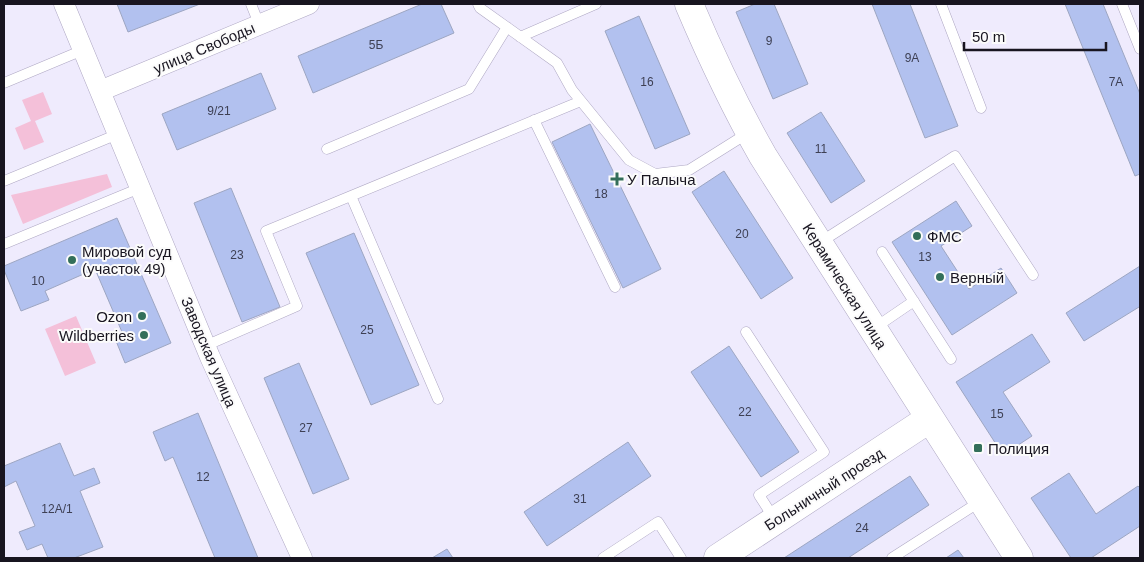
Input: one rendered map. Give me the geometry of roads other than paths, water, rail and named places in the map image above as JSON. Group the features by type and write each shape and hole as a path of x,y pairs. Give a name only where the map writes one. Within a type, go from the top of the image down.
{"main road":[{"name":"Керамическая улица","path":"689,4 713,60 749,132 929,420 1019,558"},
{"name":"Больничный проезд","path":"718,558 929,420"}],"street":[{"name":"Заводская улица","path":"64,4 205,346 302,558"},
{"name":"улица Свободы","path":"100,91 308,4"}],"lane":[{"path":"251,4 259,24"},
{"path":"478,4 480,8 557,63 572,90 629,160 655,174 689,170 749,132"},
{"path":"520,37 596,4"},
{"path":"941,4 982,108"},
{"path":"1122,4 1140,49"},
{"path":"327,149 470,89 507,27"},
{"path":"4,83 83,50"},
{"path":"205,346 297,306 266,230 581,101"},
{"path":"534,120 615,287"},
{"path":"4,181 118,134"},
{"path":"819,244 955,156 1033,275"},
{"path":"4,244 140,188"},
{"path":"350,196 438,399"},
{"path":"882,252 951,359"},
{"path":"872,329 914,301"},
{"path":"746,332 824,452 759,495 776,520"},
{"path":"892,558 981,501"},
{"path":"603,558 658,522 681,558"}],"place":[{"name":"У Палыча","path":"617,179"},
{"name":"ФМС","path":"917,236"},
{"name":"Мировой суд (участок 49)","path":"72,260"},
{"name":"Верный","path":"940,277"},
{"name":"Ozon","path":"142,316"},
{"name":"Wildberries","path":"144,335"},
{"name":"Полиция","path":"978,448"}]}
